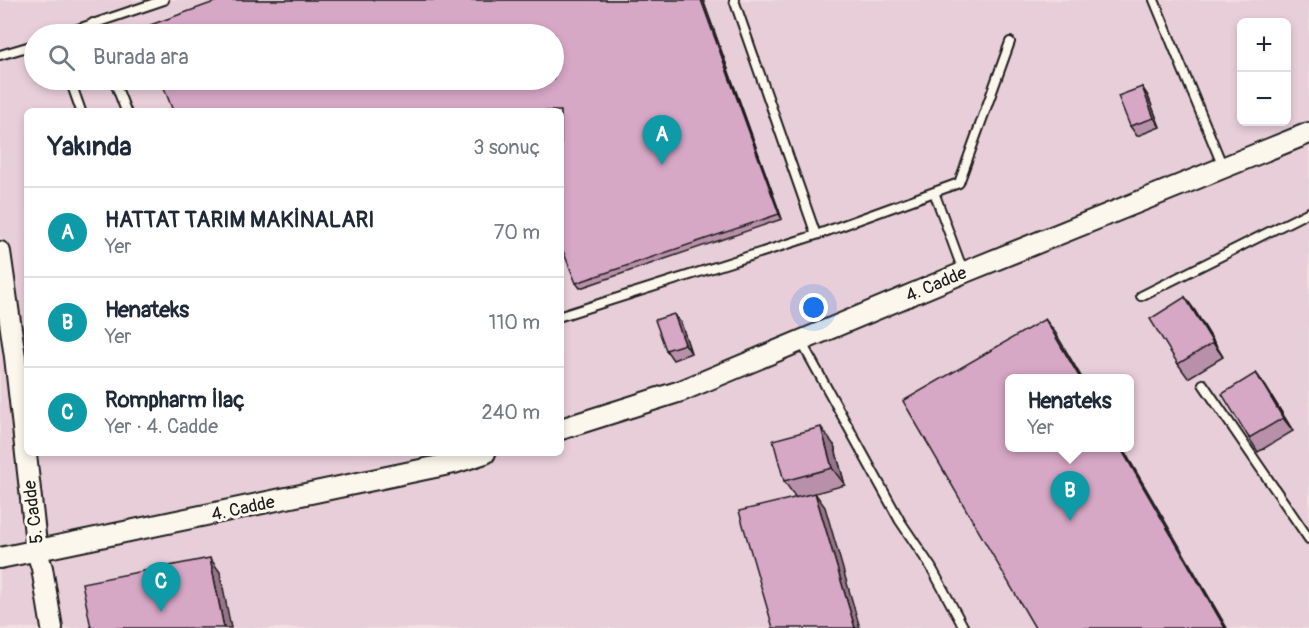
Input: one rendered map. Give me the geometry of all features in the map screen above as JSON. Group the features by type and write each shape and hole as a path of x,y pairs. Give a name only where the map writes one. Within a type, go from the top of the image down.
{"street":[{"name":"4. Cadde","path":"564,428 681,391 965,272 1309,133"},
{"name":"5. Cadde","path":"0,252 24,437"},
{"name":"5. Cadde","path":"26,456 37,552 42,568 52,628"},
{"name":"4. Cadde","path":"0,558 454,463 476,456"}],"lane":[{"path":"93,24 164,0"},
{"path":"734,0 816,235"},
{"path":"1154,0 1223,169"},
{"path":"564,315 816,235 959,183 1010,42"},
{"path":"0,55 24,48"},
{"path":"74,90 80,108"},
{"path":"118,90 125,108"},
{"path":"934,192 958,260 965,272"},
{"path":"1141,296 1309,212"},
{"path":"801,342 900,521 931,567 964,628"},
{"path":"1203,384 1309,539"}],"shaded area":[{"path":"0,0 1309,0 1309,628 0,628"}],"building":[{"path":"220,0 701,0 779,214 576,283 564,253 564,108 172,108 165,90 564,90 564,24 153,24"},
{"path":"1142,87 1154,118 1130,126 1118,96"},
{"path":"1185,297 1213,343 1178,364 1150,319"},
{"path":"674,314 685,344 666,350 655,320"},
{"path":"1045,319 1078,374 1005,374 1005,452 1123,452 1225,628 1035,628 903,401"},
{"path":"1256,373 1283,418 1249,438 1222,394"},
{"path":"821,427 832,468 784,481 773,440"},
{"path":"815,493 855,628 773,628 739,511"},
{"path":"210,558 224,628 91,628 82,583"}],"place":[{"name":"HATTAT TARIM MAKİNALARI","path":"662,165"},
{"name":"Henateks","path":"1070,521"},
{"name":"Rompharm İlaç","path":"161,612"}]}
